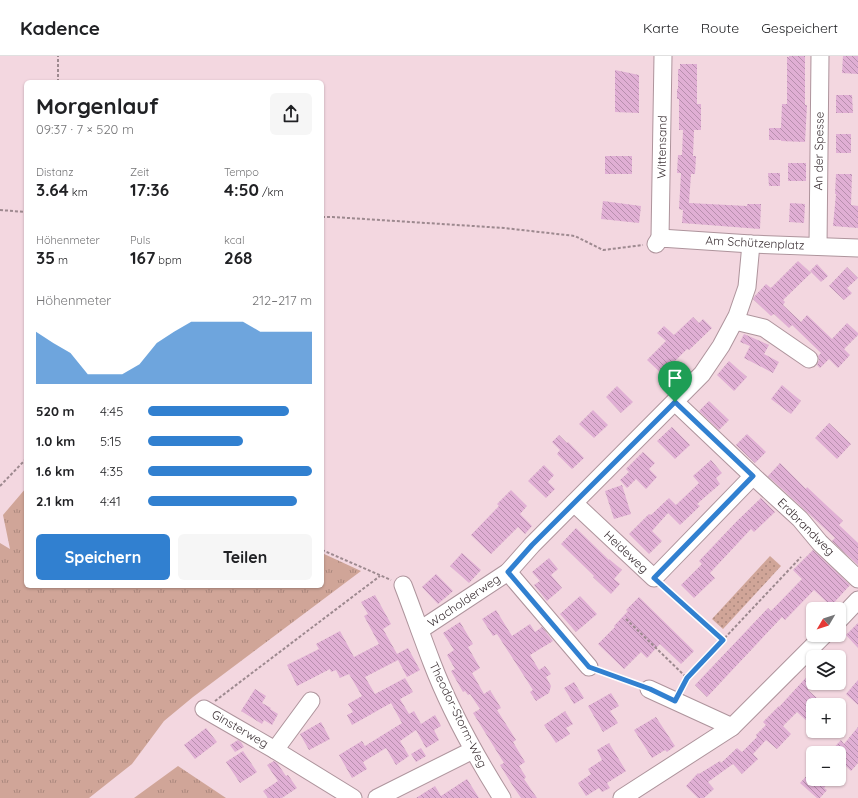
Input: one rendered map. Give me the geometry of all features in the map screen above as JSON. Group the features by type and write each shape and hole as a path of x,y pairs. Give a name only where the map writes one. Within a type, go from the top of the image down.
{"street":[{"name":"Wittensand","path":"658,241 663,56"},
{"name":"An der Spesse","path":"818,246 820,56"},
{"name":"Am Schützenplatz","path":"658,241 858,248"},
{"name":"Wacholderweg","path":"420,630 508,572 532,545 702,374 721,346 737,316 747,288 751,244"},
{"path":"735,321 764,328 809,359"},
{"path":"675,402 753,476"},
{"name":"Heideweg","path":"574,503 654,578 753,476"},
{"name":"Erdbrandweg","path":"753,476 800,519 820,543 858,579"},
{"name":"Wacholderweg","path":"508,572 589,667"},
{"name":"Theodor-Storm-Weg","path":"403,585 432,663 449,703 473,750 502,798"},
{"path":"846,613 858,600"},
{"path":"622,798 732,727 817,642"},
{"path":"650,689 732,727"},
{"name":"Ginsterweg","path":"275,750 311,701"},
{"name":"Ginsterweg","path":"204,709 275,750 353,798"},
{"path":"377,798 473,750"}],"path":[{"path":"58,56 58,80"},
{"path":"0,210 24,212"},
{"path":"324,217 333,216 504,228 575,236 603,250 658,241"},
{"path":"0,486 24,461"},
{"path":"324,551 403,585"},
{"path":"675,701 687,678 801,556"},
{"path":"204,709 380,576"},
{"path":"654,578 723,640"},
{"path":"626,619 687,678"},
{"path":"589,667 650,689"}],"green space":[{"path":"24,490 24,588 324,588 324,554 361,571 193,697 164,721 132,764 89,798 0,798 0,543 10,549 3,515"},
{"path":"770,556 781,566 723,629 712,619"},
{"path":"178,766 226,798 134,798"}],"building":[{"path":"805,56 805,105 807,105 805,142 769,140 769,128 781,128 782,104 787,104 787,57"},
{"path":"843,56 858,56 858,74 842,73"},
{"path":"680,64 697,64 697,104 701,104 701,130 694,130 693,156 696,156 695,174 691,174 689,203 747,206 747,204 761,204 760,229 682,223 683,210 679,209 681,173 677,173 678,155 682,155 683,130 679,130 679,99 677,99 678,69 680,69"},
{"path":"615,70 639,75 639,113 615,112"},
{"path":"836,95 852,95 853,113 836,113"},
{"path":"836,134 851,134 851,153 836,153"},
{"path":"605,156 632,156 632,174 605,174"},
{"path":"788,163 806,163 806,181 788,181"},
{"path":"768,173 780,173 780,186 769,186"},
{"path":"836,174 852,174 851,205 858,206 858,228 833,226"},
{"path":"603,201 641,206 639,223 601,219"},
{"path":"790,203 805,204 804,223 789,222"},
{"path":"798,261 811,273 783,300 785,302 783,305 801,322 807,315 832,339 847,323 858,333 858,335 844,349 850,355 838,368 829,359 820,368 817,365 819,360 818,356 821,353 792,325 789,328 774,314 771,316 753,299 766,284 771,288"},
{"path":"817,264 828,276 821,282 810,271"},
{"path":"847,267 858,278 847,288 852,293 844,300 829,286"},
{"path":"693,317 699,323 703,319 712,328 689,350 687,349 662,374 647,360 666,341 657,333 664,326 674,335"},
{"path":"744,334 769,345 764,354 779,362 773,373 744,358 750,346 740,342"},
{"path":"729,361 747,377 734,391 717,375"},
{"path":"782,385 801,401 791,414 771,399"},
{"path":"617,386 633,402 621,413 606,397"},
{"path":"709,401 729,420 719,430 699,411"},
{"path":"593,410 608,425 594,438 579,424"},
{"path":"829,423 851,444 837,459 815,438"},
{"path":"672,427 690,445 675,459 657,441"},
{"path":"747,434 766,452 755,463 736,445"},
{"path":"559,435 584,458 572,469 557,454 560,450 552,442"},
{"path":"643,452 655,463 649,469 657,477 646,489 636,479 627,488 620,480 629,472 626,469"},
{"path":"711,460 722,473 716,478 720,484 697,504 700,506 680,525 668,513 652,531 662,541 649,554 629,534 649,514 651,515 669,498 676,505 699,483 693,476"},
{"path":"780,463 806,489 807,487 843,521 839,525 858,543 858,565 832,541 835,538 768,476"},
{"path":"544,465 554,475 548,482 555,489 546,498 528,481"},
{"path":"622,485 631,514 614,519 605,491"},
{"path":"511,490 527,506 520,514 532,526 525,534 518,527 491,554 471,535 499,506 497,504"},
{"path":"761,498 775,512 754,532 751,529 710,573 715,578 694,598 681,585 702,564 699,561"},
{"path":"576,528 609,560 622,570 614,579 620,584 611,594 561,544"},
{"path":"813,550 850,585 835,602 827,602 814,590 785,620 782,617 707,697 695,685 768,608 771,611 802,579 793,570"},
{"path":"462,553 481,570 469,583 450,566"},
{"path":"549,558 558,569 551,575 562,588 547,601 534,585 540,581 532,572"},
{"path":"436,574 453,591 438,604 422,587"},
{"path":"375,595 391,624 383,629 397,654 408,648 420,670 407,677 398,660 365,677 375,694 405,678 413,692 400,699 409,714 414,711 421,724 435,715 441,726 434,730 439,740 426,748 416,730 400,741 409,756 396,765 386,748 363,762 367,769 352,778 339,755 362,741 365,746 402,723 391,703 352,725 347,715 353,712 348,704 362,696 349,674 340,678 336,670 331,672 330,669 297,686 287,665 319,649 316,644 340,631 354,657 379,644 364,616 368,614 361,602"},
{"path":"580,596 597,614 576,632 560,614"},
{"path":"639,597 694,651 681,664 660,644 647,658 641,652 624,669 598,644 615,627 614,626 628,611 626,610"},
{"path":"496,610 512,636 530,624 535,632 542,627 553,641 530,655 539,670 545,666 551,674 546,677 551,686 549,693 536,701 530,692 533,690 497,634 493,636 482,619"},
{"path":"460,622 473,644 468,647 480,668 472,673 484,694 490,690 501,708 497,710 516,740 513,742 525,762 519,766 526,777 524,779 537,798 521,798 500,765 504,763 473,713 480,709 470,694 468,695 465,691 463,692 451,671 455,669 447,655 454,650 443,633"},
{"path":"858,623 858,648 846,635"},
{"path":"806,678 806,690 817,698 806,698 806,720 797,712 783,726 791,734 777,749 766,740 753,754 758,759 742,774 733,764 708,782 714,789 704,798 698,798 686,786 698,773 699,774 720,761 721,763 737,748 742,752 757,737 756,735 766,725 763,722"},
{"path":"858,680 858,705 846,694"},
{"path":"574,682 584,698 574,704 564,688"},
{"path":"255,689 266,696 262,703 278,714 272,725 264,720 262,724 241,711"},
{"path":"611,693 619,706 610,711 618,723 603,732 588,706"},
{"path":"565,711 573,724 566,728 570,734 556,743 544,725"},
{"path":"656,717 675,746 667,752 665,750 652,758 634,730"},
{"path":"321,722 330,739 309,750 300,734"},
{"path":"858,727 858,763 851,771 846,766 846,746 835,746 841,740 844,744"},
{"path":"206,728 217,742 195,759 184,745"},
{"path":"238,740 244,747 235,752 230,745"},
{"path":"609,743 626,771 607,783 610,788 602,792 599,788 586,796 578,783 591,774 588,769 602,760 597,750"},
{"path":"421,748 426,756 416,762 411,754"},
{"path":"243,751 257,772 240,783 226,762"},
{"path":"274,761 286,776 288,775 297,788 282,798 268,798 263,791 278,781 267,765"},
{"path":"806,777 806,786 826,786 824,788 827,790 820,798 817,798 800,783"},
{"path":"467,779 479,798 416,798 435,786 441,796"}],"route":[{"path":"675,402 753,476 654,578 723,640 687,678 675,701 650,689 589,667 508,572 532,545 675,402"}]}
